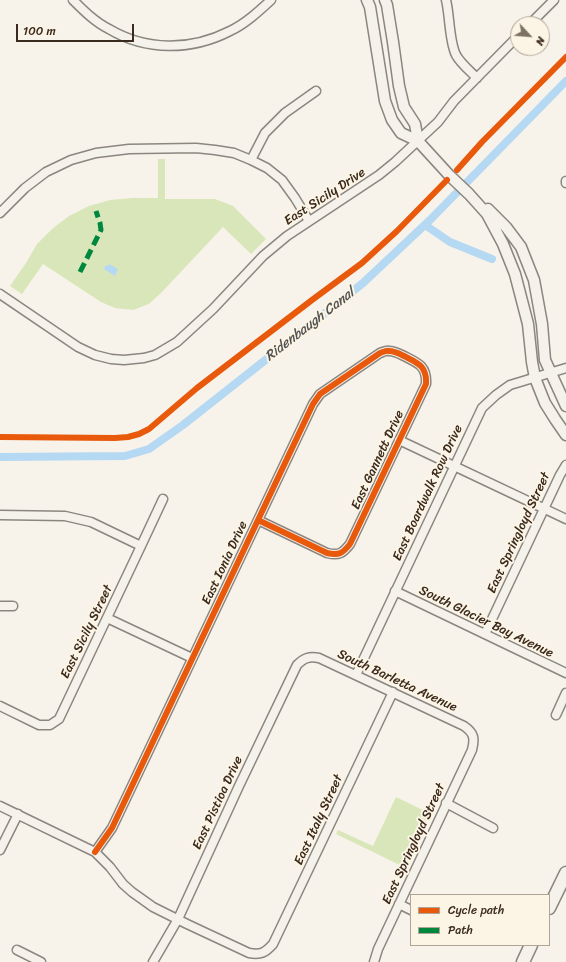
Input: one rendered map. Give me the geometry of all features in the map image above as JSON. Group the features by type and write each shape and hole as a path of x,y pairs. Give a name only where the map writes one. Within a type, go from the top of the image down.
{"main road":[{"path":"550,906 566,873"},
{"path":"523,962 531,946"}],"street":[{"path":"73,0 89,15 108,29 141,42 162,46 185,46 205,41 230,31 251,18 271,0"},
{"path":"367,0 370,7 385,101 392,120 401,133 418,141 454,180 489,210 521,247 534,280 542,324 545,360 566,406"},
{"path":"385,0 399,86 404,107 415,124 418,141"},
{"path":"446,0 456,54 477,78"},
{"path":"538,16 554,0"},
{"name":"East Sicily Drive","path":"0,294 78,347 95,355 111,359 133,359 155,355 177,342 213,309 268,251 309,220 379,175 418,141 438,122 454,101 510,44"},
{"path":"251,160 265,134 284,113 316,91"},
{"path":"0,213 24,188 46,172 71,160 96,153 129,149 196,148 234,153 267,168 282,180 309,220"},
{"path":"469,194 487,214 503,244 515,274 528,324 535,378 545,403 566,435"},
{"name":"East Ionia Drive","path":"95,852 112,828 313,404 320,394 380,353 389,350 416,362 421,365 424,370"},
{"name":"East Boardwalk Row Drive","path":"356,675 482,408 510,385 566,368"},
{"name":"East Gannett Drive","path":"258,520 327,553 339,554 345,550 350,544 426,384 424,370"},
{"path":"399,440 566,519"},
{"name":"East Springloyd Street","path":"485,634 544,508 566,465"},
{"name":"East Sicily Street","path":"0,706 39,725 50,725 59,719 163,499"},
{"path":"0,515 65,516 91,522 142,546"},
{"name":"South Glacier Bay Avenue","path":"395,592 566,674"},
{"path":"0,606 13,606"},
{"path":"107,618 192,658"},
{"name":"South Barletta Avenue","path":"307,657 313,656 319,658 356,675 464,726 470,730 473,735"},
{"name":"East Pistioa Drive","path":"153,962 178,919 297,665 307,657"},
{"name":"East Italy Street","path":"178,919 249,953 262,954 268,950 273,944 392,692"},
{"path":"556,715 566,693"},
{"name":"East Springloyd Street","path":"374,962 378,949 472,750 474,742 473,735"},
{"path":"446,804 493,828"},
{"path":"0,806 95,852 132,892 142,900 178,919"},
{"path":"0,850 18,814"},
{"path":"399,904 410,910"},
{"path":"17,950 41,962"}],"green space":[{"path":"158,159 165,159 165,199 215,199 233,206 266,239 251,254 223,227 149,304 133,310 115,308 101,302 43,264 22,294 10,286 37,244 52,229 69,216 89,206 110,200 158,198"},
{"path":"396,797 431,814 406,868 336,834 338,830 373,846"}],"water":[{"path":"109,264 118,269 115,276 104,269 106,265 108,266"}],"waterway":[{"name":"Ridenbaugh Canal","path":"0,457 125,456 149,449 183,425 363,283 430,220 566,81"},
{"path":"425,225 450,242 492,259"}],"marked path":[{"path":"80,272 101,230 96,211"}],"cycle path":[{"path":"457,170 482,142 566,57"},
{"path":"0,437 115,438 128,437 149,429 197,388 362,263 397,231 447,180"},
{"path":"95,852 112,828 313,404 320,394 380,353 388,351 397,353 421,366 425,373 426,384 350,544 345,550 338,554 327,553 258,520"}]}
